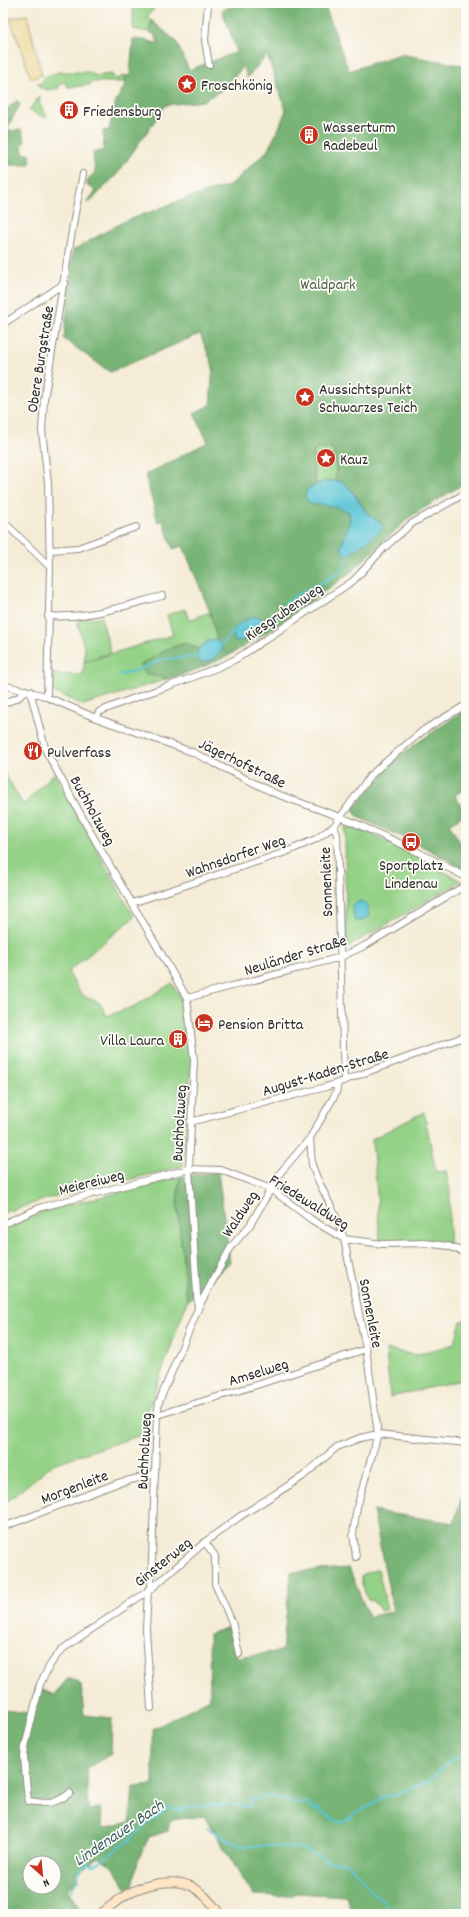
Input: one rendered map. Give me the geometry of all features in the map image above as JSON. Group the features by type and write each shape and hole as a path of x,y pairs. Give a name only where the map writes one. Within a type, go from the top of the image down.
{"street":[{"path":"208,3 204,40 209,65"},
{"name":"Obere Burgstraße","path":"47,697 50,550 48,484 42,430 44,400 65,283 75,213 83,174"},
{"path":"3,324 65,283"},
{"name":"Kiesgrubenweg","path":"96,718 99,712 126,700 216,669 236,659 353,581 384,548 411,524 466,493"},
{"path":"3,521 39,559 50,567"},
{"path":"50,550 78,548 136,527"},
{"path":"48,616 67,618 84,616 162,596"},
{"name":"Jägerhofstraße","path":"3,686 28,691 47,697 96,718 192,752 274,793 339,818 348,820 408,847 466,876"},
{"path":"3,704 28,691"},
{"name":"Buchholzweg","path":"28,691 46,751 187,998 194,1060 189,1170 198,1309 159,1402 157,1415 146,1628 151,1708"},
{"path":"339,818 370,776 426,729 466,705"},
{"name":"Wahnsdorfer Weg","path":"132,903 286,852 316,839 334,826 339,818"},
{"name":"Sonnenleite","path":"334,826 337,835 341,957 341,1082 310,1138 312,1165 338,1222 344,1239 366,1349 378,1434 357,1507 353,1534 356,1557"},
{"name":"Neuländer Straße","path":"187,998 341,957 366,945 466,885"},
{"name":"August-Kaden-Straße","path":"190,1122 341,1082 466,1036"},
{"name":"Waldweg","path":"198,1309 231,1248 250,1225 280,1173 310,1138"},
{"name":"Friedewaldweg","path":"189,1170 222,1170 271,1189 312,1220 344,1239 383,1244 425,1243 448,1246 466,1253"},
{"name":"Meiereiweg","path":"3,1224 42,1207 189,1170"},
{"name":"Amselweg","path":"157,1415 260,1384 366,1349"},
{"name":"Ginsterweg","path":"70,1793 61,1800 48,1804 28,1801 24,1757 40,1684 50,1665 61,1650 149,1590 205,1542 239,1517 302,1478 337,1447 360,1438 378,1434 466,1443"},
{"name":"Morgenleite","path":"3,1527 118,1483 155,1474"},
{"path":"205,1542 215,1556 215,1584 232,1622 239,1654"},
{"path":"100,1914 130,1893 152,1885 174,1882 191,1886 209,1900 220,1914"}],"green space":[{"path":"133,3 140,3 155,8 147,17 152,21 149,32 133,29"},
{"name":"Waldpark","path":"242,3 324,3 349,71 400,54 466,66 466,482 410,517 351,572 275,627 228,656 198,669 168,679 145,674 141,665 167,649 186,643 198,649 197,658 223,650 217,639 210,612 183,546 173,549 163,521 158,522 145,475 208,442 194,413 210,405 213,366 200,334 110,372 64,339 73,250 123,222 193,196 229,186 267,151 278,130 286,110 267,55 247,78 244,66 223,89 203,101 166,105 118,173 89,203 87,202 96,191 87,185 88,179 95,172 93,153 104,150 103,131 109,130 116,101 126,84 126,76 130,75 133,39 145,40 159,44 154,34 149,32 152,21 176,41 189,70 237,52 222,10","holes":["333,448 336,481 342,482 351,489 364,509 383,525 342,542 349,527 349,512 334,507 309,504 307,489 316,484 313,466 314,450"]},
{"path":"58,72 91,72 94,76 112,74 115,79 121,78 123,75 126,76 125,82 90,82 90,85 68,87 67,84 63,82 59,85 59,88 46,90 44,87 41,89 38,84 43,82 44,77"},
{"path":"40,96 39,103 47,116 45,118 29,110"},
{"path":"17,100 20,104 8,127 9,131 21,130 25,141 22,146 23,153 29,154 31,161 28,165 3,165 3,113"},
{"path":"333,448 336,481 324,481 316,484 313,466 314,450"},
{"path":"185,609 189,620 210,612 217,639 210,640 198,649 186,643 167,649 145,674 168,679 83,705 51,691 52,674 83,675 84,662 173,635 167,615"},
{"path":"101,617 111,653 84,661 85,651 77,620"},
{"path":"466,709 466,788 455,795 465,814 449,824 466,852 466,870 420,845 358,817 353,809 400,755"},
{"path":"3,770 23,805 54,773 134,917 68,972 82,995 100,1003 107,1016 135,1006 172,983 183,1002 192,1056 183,1166 124,1181 122,1174 88,1183 90,1189 53,1197 3,1213"},
{"path":"345,826 360,830 390,843 419,857 461,881 346,948"},
{"path":"424,1112 436,1172 446,1171 450,1190 449,1244 380,1242 372,1139"},
{"path":"218,1172 230,1262 187,1302 177,1202 180,1177"},
{"path":"180,1177 177,1202 187,1302 148,1410 147,1433 53,1464 3,1505 3,1231 44,1211"},
{"path":"466,1320 466,1379 390,1397 386,1349 415,1355 454,1344 461,1321"},
{"path":"466,1483 466,1914 352,1914 347,1896 296,1893 291,1896 253,1895 204,1816 170,1820 168,1831 149,1837 138,1860 133,1887 127,1889 111,1865 99,1857 75,1874 79,1881 67,1889 83,1914 3,1914 3,1710 30,1713 36,1687 54,1695 69,1677 81,1684 84,1715 112,1718 111,1754 87,1768 88,1810 100,1808 103,1828 130,1822 133,1787 153,1785 153,1729 210,1699 209,1634 228,1627 237,1657 282,1651 291,1572 349,1568 369,1617 393,1611 373,1511 454,1523"},
{"path":"378,1569 387,1609 381,1611 373,1601 368,1600 362,1585 362,1575"}],"sand":[{"path":"27,15 42,75 31,79 10,18"}],"water":[{"path":"324,481 340,481 349,487 367,513 383,525 380,532 348,555 344,554 341,548 350,520 349,512 324,505 309,504 305,496 307,489"},
{"path":"252,617 260,617 265,623 252,637 234,641 233,631 240,623"},
{"path":"217,639 223,650 211,660 201,663 197,658 198,649 210,640"},
{"path":"361,901 367,904 369,916 362,921 355,921 352,905"}],"waterway":[{"path":"272,617 297,594 338,573 347,560"},
{"path":"219,647 235,630"},
{"path":"120,675 140,669 163,659 199,657"},
{"name":"Lindenauer Bach","path":"71,1892 77,1880 78,1871 88,1863 95,1865 132,1840 131,1838 136,1833 168,1808 180,1810 188,1807 209,1805 237,1805 246,1807 250,1805 250,1800 258,1800 266,1795 299,1804 308,1803 312,1809 316,1810 319,1807 322,1813 341,1823 351,1818 356,1812 373,1805 381,1797 396,1795 428,1782 438,1771 457,1757 466,1755"},
{"path":"207,1828 240,1846 273,1846 305,1849 328,1861 345,1863 357,1872 372,1892 386,1904 387,1914"},
{"name":"Lindenauer Bach","path":"63,1914 67,1902"},
{"path":"3,1910 11,1914"},
{"path":"430,1914 438,1912 441,1914"}],"place":[{"name":"Froschkönig","path":"187,84"},
{"name":"Friedensburg","path":"69,110"},
{"name":"Wasserturm Radebeul","path":"309,135"},
{"name":"Aussichtspunkt Schwarzes Teich","path":"305,397"},
{"name":"Kauz","path":"326,458"},
{"name":"Pulverfass","path":"33,751"},
{"name":"Sportplatz Lindenau","path":"411,842"},
{"name":"Pension Britta","path":"204,1023"},
{"name":"Villa Laura","path":"178,1039"}]}
